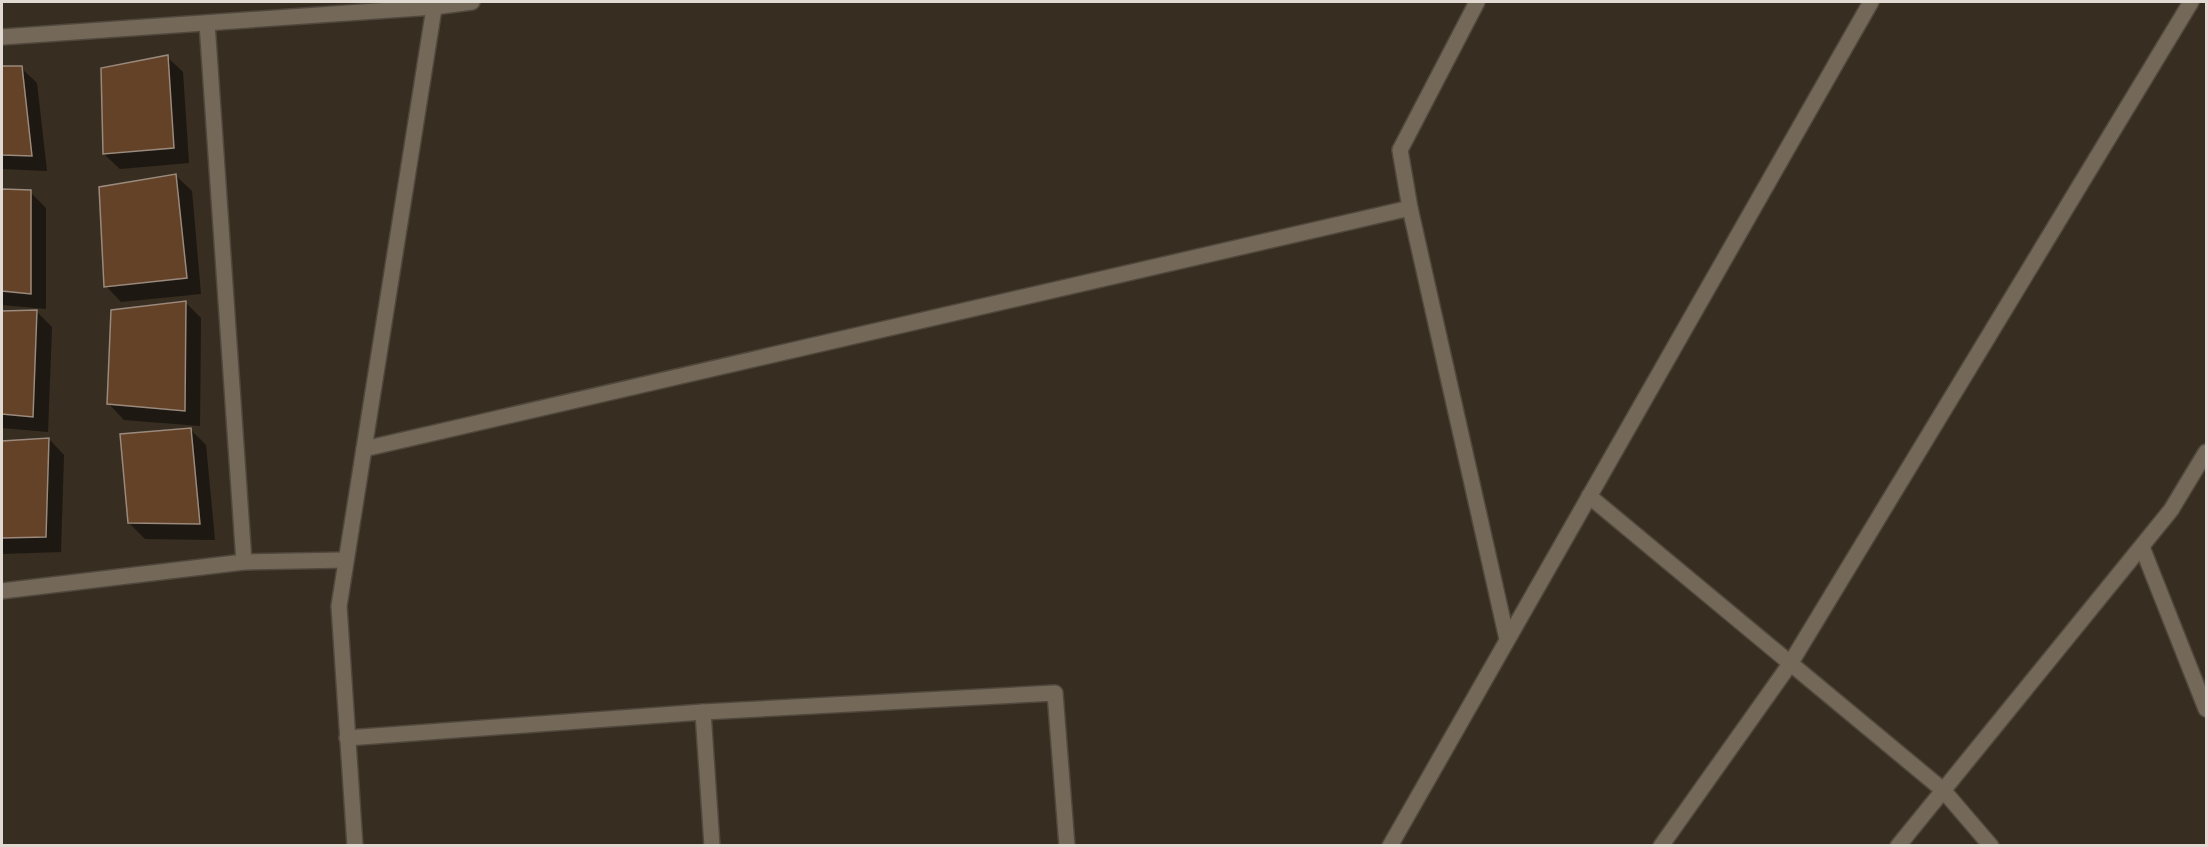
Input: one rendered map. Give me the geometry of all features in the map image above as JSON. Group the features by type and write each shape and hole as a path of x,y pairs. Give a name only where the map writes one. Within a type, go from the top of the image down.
{"street":[{"path":"2,37 472,2"},
{"path":"1477,2 1400,150 1410,208 1507,639"},
{"path":"1390,846 1871,2"},
{"path":"1660,846 1790,663 2191,2"},
{"path":"355,846 339,606 434,4"},
{"path":"207,23 244,562"},
{"path":"364,449 1410,208"},
{"path":"1898,846 2171,510 2206,452"},
{"path":"1589,496 1943,790 1991,846"},
{"path":"2142,547 2206,709"},
{"path":"2,591 244,562 346,560"},
{"path":"347,738 703,712 1055,693 1067,846"},
{"path":"703,712 712,846"}],"building":[{"path":"168,55 174,148 103,154 101,68"},
{"path":"2,66 22,66 32,156 2,155"},
{"path":"176,174 187,278 104,287 99,187"},
{"path":"2,189 31,190 31,294 2,291"},
{"path":"186,301 185,411 107,404 111,310"},
{"path":"37,310 33,417 2,414 2,311"},
{"path":"191,428 200,524 128,523 120,434"},
{"path":"49,438 46,537 2,538 2,441"}]}
